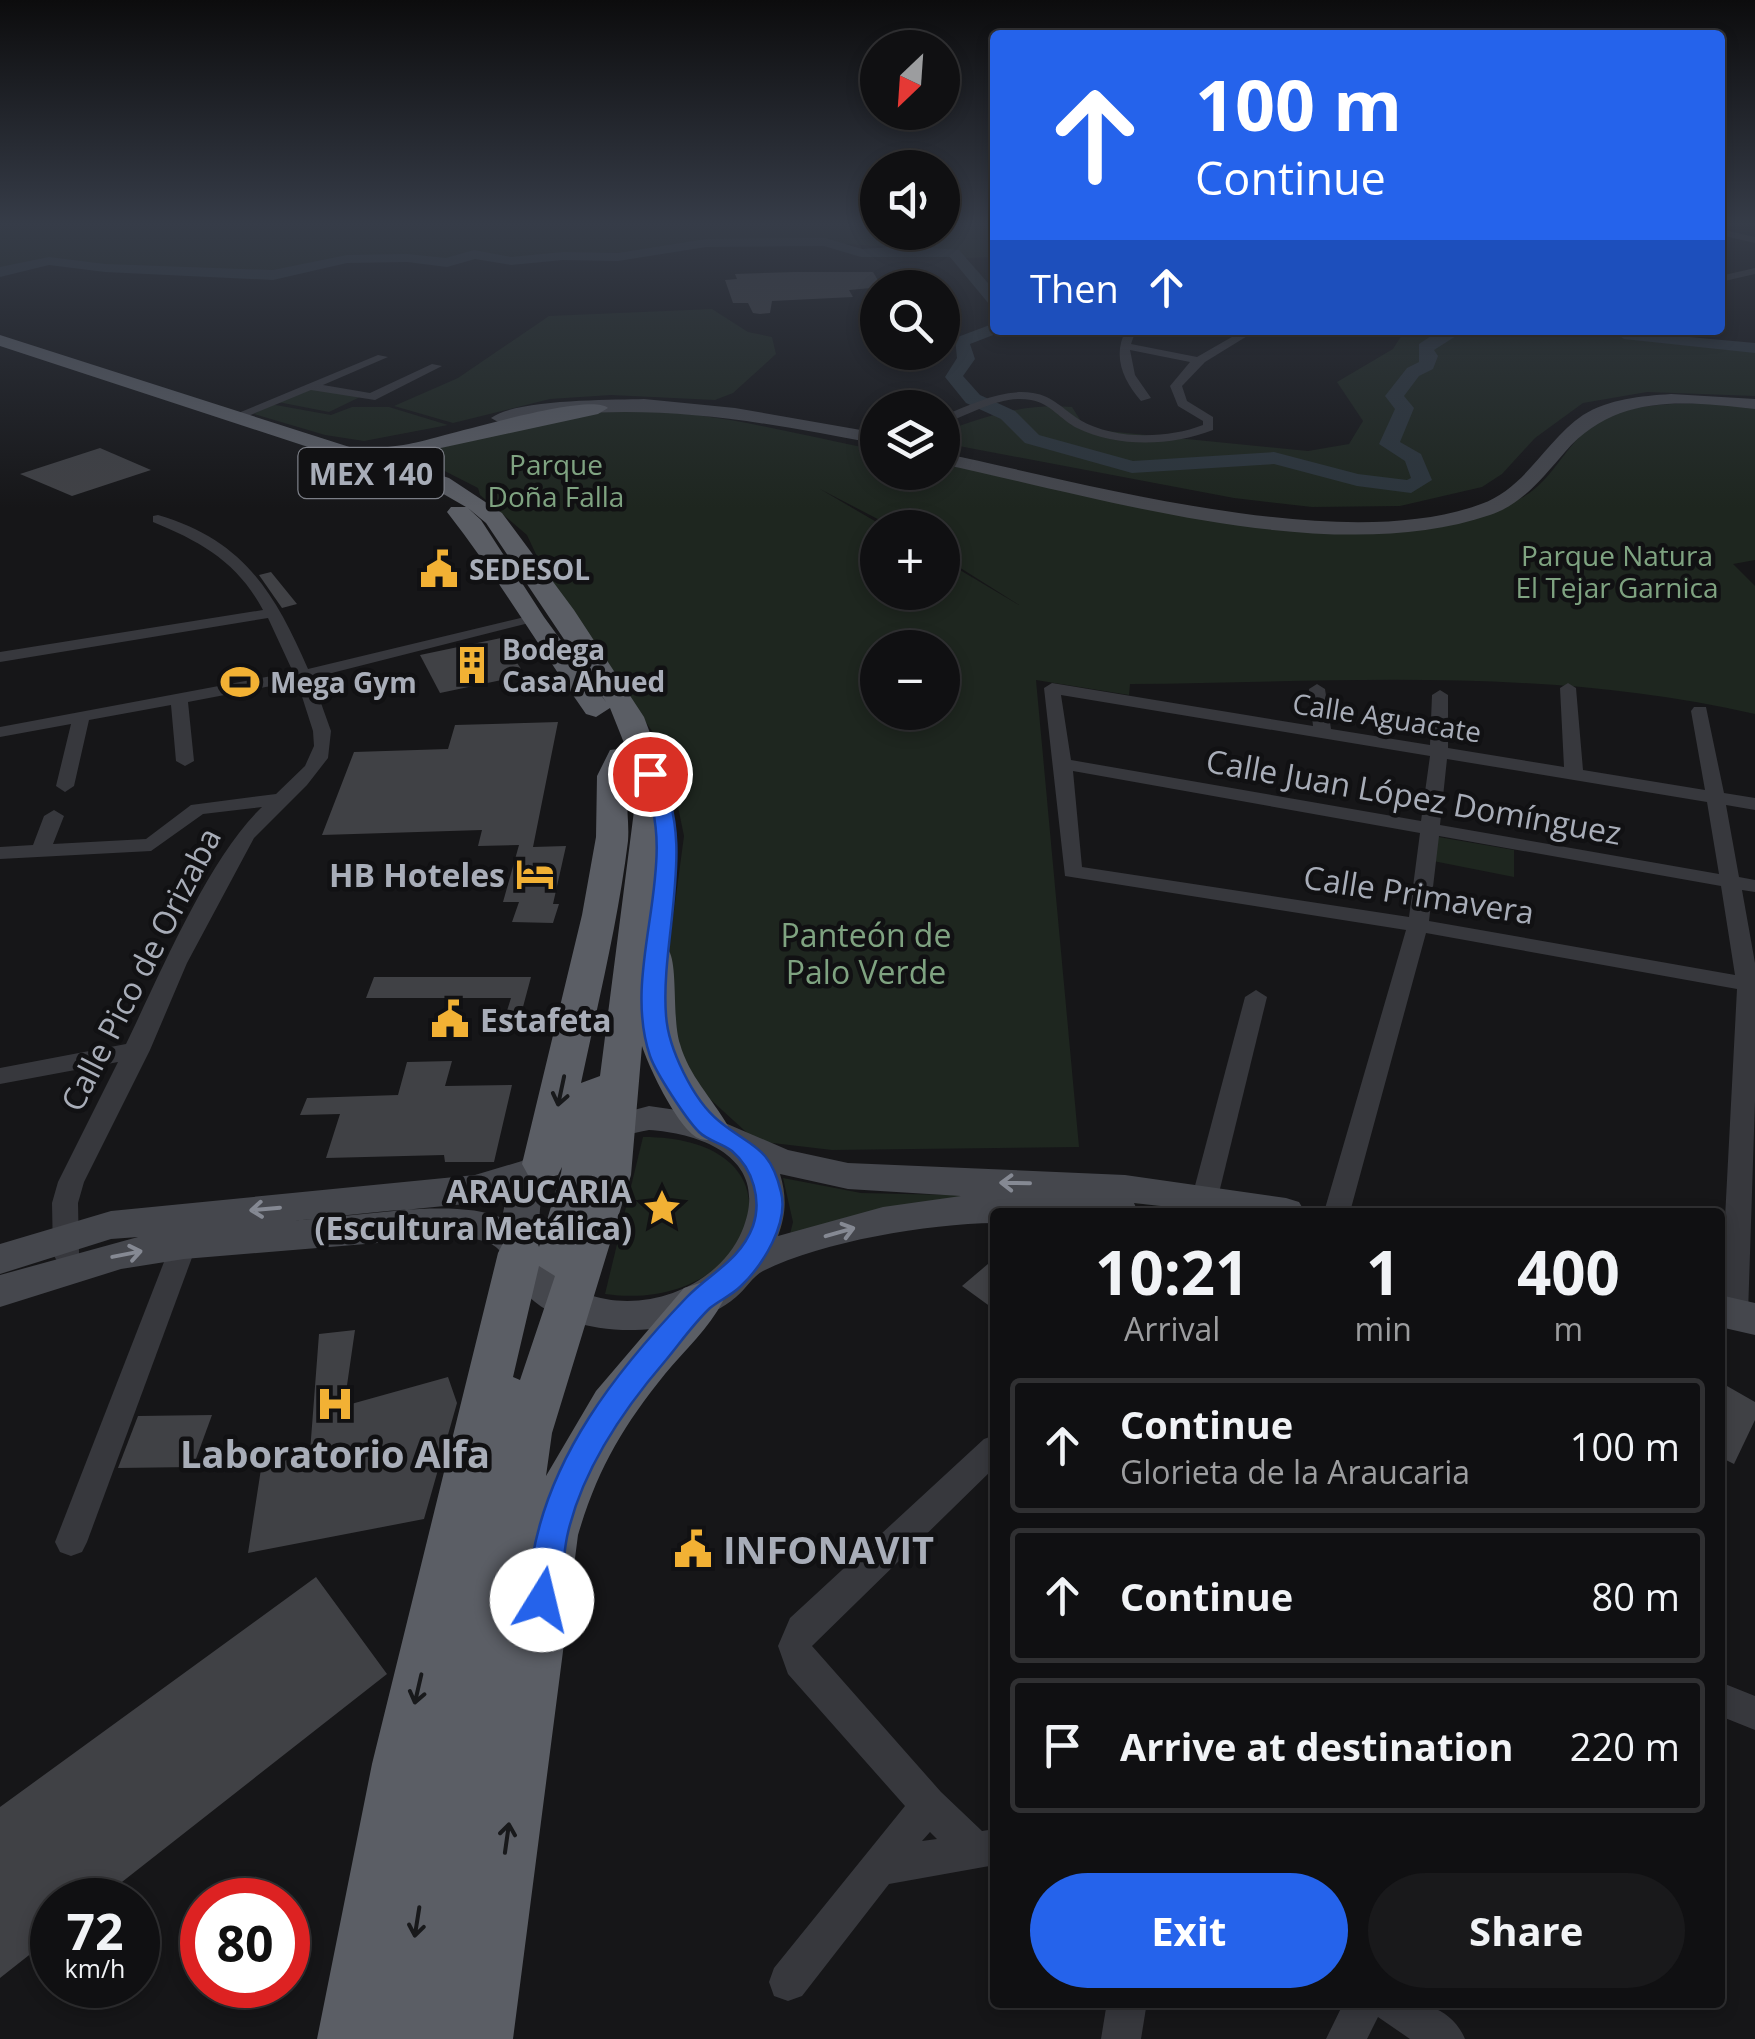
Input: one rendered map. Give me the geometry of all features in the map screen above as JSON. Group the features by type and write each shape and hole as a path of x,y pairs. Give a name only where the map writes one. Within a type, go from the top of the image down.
{"highway":[{"path":"3,348 292,440 355,455 408,451 598,408"},
{"name":"MEX 140","path":"3,348 295,434 441,483 481,506 509,536 630,717 635,764 629,800 630,836 582,1173 501,1431 398,2039"},
{"name":"MEX 140","path":"3,348 396,482 446,503 473,525 533,620 635,764 652,803 638,894 610,1175 527,1433 436,2039"},
{"path":"441,483 409,462 411,453 452,436 533,416 598,408"},
{"path":"295,434 338,442 384,441 500,418"},
{"path":"278,453 363,478 396,482"},
{"path":"538,1168 599,915 612,837 612,776 635,764 660,793 667,836 653,992 656,1032 662,1059 708,1126"},
{"path":"350,2039 368,1923 395,1792 495,1347 525,1259"},
{"path":"480,2039 552,1536 570,1478 600,1425 635,1375 700,1301"}],"main road":[{"path":"960,458 1272,522 1405,524 1486,510 1520,491 1583,425 1604,412 1672,400 1755,402"},
{"path":"500,418 590,403 670,404 860,439"},
{"path":"598,408 711,414 860,439"},
{"path":"0,1291 111,1225 475,1189 538,1168 584,1134 649,1118 673,1118 708,1126 783,1164 860,1180 1031,1184 1205,1197 1264,1208"},
{"path":"0,1259 66,1253 121,1254 184,1244 450,1223 482,1226 525,1259 553,1295 598,1313 665,1312 700,1301 730,1280 766,1226 770,1196 761,1168 741,1145"},
{"path":"525,1259 524,1196 538,1168"},
{"path":"746,1261 848,1229 941,1212 990,1212"}],"street":[{"path":"1128,335 1125,346 1127,372 1132,385 1145,398"},
{"path":"960,417 989,406 1046,401 1075,422 1108,433 1198,433 1209,427 1209,420 1182,403 1176,386 1200,361 1244,335"},
{"path":"1125,346 1200,361"},
{"path":"236,416 382,356"},
{"path":"314,387 371,398 436,366"},
{"name":"Calle Pico de Orizaba","path":"66,1253 65,1203 71,1182 162,994 246,836 307,773 322,746 322,734 302,675 273,613 248,573 213,544 158,519"},
{"path":"0,657 273,613"},
{"path":"0,732 302,675 533,620"},
{"name":"Calle Aguacate","path":"1064,764 1052,688 1755,804"},
{"path":"1568,688 1574,774"},
{"path":"1318,689 1323,735"},
{"path":"1337,1208 1418,925 1432,830 1440,695"},
{"path":"179,699 185,761"},
{"path":"1700,711 1752,984 1737,1324"},
{"path":"66,786 81,718"},
{"name":"Calle Juan López Domínguez","path":"1064,764 1755,886"},
{"name":"Calle Primavera","path":"1064,764 1072,872 1418,925 1752,984"},
{"path":"0,854 151,846 198,809 278,799"},
{"path":"40,852 54,816"},
{"path":"1205,1197 1256,997"},
{"path":"0,1076 138,1050"},
{"path":"71,1542 184,1244"},
{"path":"986,1848 928,1805 800,1662 796,1646 802,1629 990,1453"},
{"path":"1725,1701 1755,1713"},
{"path":"788,1982 928,1805"},
{"path":"881,1868 986,1848"},
{"path":"1120,2039 1126,2008"},
{"path":"1346,2039 1362,2008"},
{"path":"1399,2008 1445,2039"}],"green space":[{"path":"547,317 725,317 748,332 772,337 776,354 733,393 715,400 611,395 550,399 453,423 394,406 458,378"},
{"name":"Parque Natura El Tejar Garnica","path":"1402,335 1682,335 1755,348 1755,396 1647,392 1583,403 1535,438 1502,474 1482,487 1400,506 1312,507 1234,498 960,446 960,426 1006,412 1054,406 1072,407 1086,429 1308,451 1349,444 1363,421 1337,382 1393,349"},
{"path":"315,388 360,397 329,412 278,402"},
{"path":"270,404 331,415 352,407 389,407 448,425 364,441 325,435 254,414"},
{"path":"1665,404 1755,407 1755,560 1733,564 1755,586 1755,714 1677,699 1521,683 1366,680 1130,684 1129,695 1036,680 1079,1147 832,1150 756,1141 688,1079 663,993 684,836 667,753 547,578 527,535 480,495 478,488 427,462 428,455 436,449 566,416 610,411 677,413 860,447 860,490 960,490 960,465 1230,516 1377,525 1448,518 1514,501 1538,486 1575,441 1596,423 1636,408"},
{"path":"1427,835 1514,850 1514,877 1423,859"},
{"path":"643,1137 697,1145 732,1165 748,1192 747,1224 730,1254 700,1279 658,1294 605,1294"},
{"path":"783,1178 861,1193 1089,1198 1190,1208 1035,1198 953,1202 872,1215 788,1242 793,1222"}],"building":[{"path":"100,448 151,470 72,496 20,474"},
{"path":"271,572 297,604 282,608 259,575"},
{"name":"Bodega Casa Ahued","path":"501,638 525,675 440,693 420,655"},
{"path":"558,722 533,847 566,846 553,904 559,904 553,923 512,922 519,902 503,902 519,845 478,846 482,830 322,835 354,752 448,749 455,725"},
{"path":"374,977 531,977 516,1033 500,1033 511,998 366,998"},
{"path":"452,1061 445,1086 512,1085 494,1162 445,1162 444,1155 326,1158 340,1114 300,1115 307,1098 398,1095 407,1062"},
{"path":"990,1262 990,1306 962,1286"},
{"path":"355,1330 344,1406 448,1377 457,1403 424,1519 248,1553 261,1469 310,1452 319,1334"},
{"path":"1725,1385 1755,1402 1755,1420 1734,1464 1725,1460"},
{"path":"212,1415 193,1467 118,1468 138,1416"},
{"path":"316,1577 387,1674 127,1878 30,1878 30,1954 0,1978 0,1807"}],"waterway":[{"path":"990,330 961,342 966,359 956,368 954,377 973,399 1008,415 1032,439 1132,467 1274,458 1357,480 1411,487 1422,480 1414,458 1389,444 1405,408 1394,396 1413,372 1427,365 1429,356 1425,348 1445,335"},
{"path":"1633,335 1755,348"}],"place":[{"name":"SEDESOL","path":"439,569"},
{"name":"Bodega Casa Ahued","path":"472,665"},
{"name":"Mega Gym","path":"240,682"},
{"name":"HB Hoteles","path":"535,874"},
{"name":"Estafeta","path":"450,1019"},
{"name":"ARAUCARIA (Escultura Metálica)","path":"662,1208"},
{"name":"Laboratorio Alfa","path":"335,1404"},
{"name":"INFONAVIT","path":"693,1549"}],"route":[{"path":"542,1600 552,1536 570,1478 635,1375 700,1301 730,1280 746,1261 766,1226 770,1196 761,1168 741,1145 708,1126 662,1059 653,992 667,836 660,793 650,774"}],"park label":[{"name":"Parque Doña Falla","path":"556,480"},
{"name":"Panteón de Palo Verde","path":"866,952"}]}
